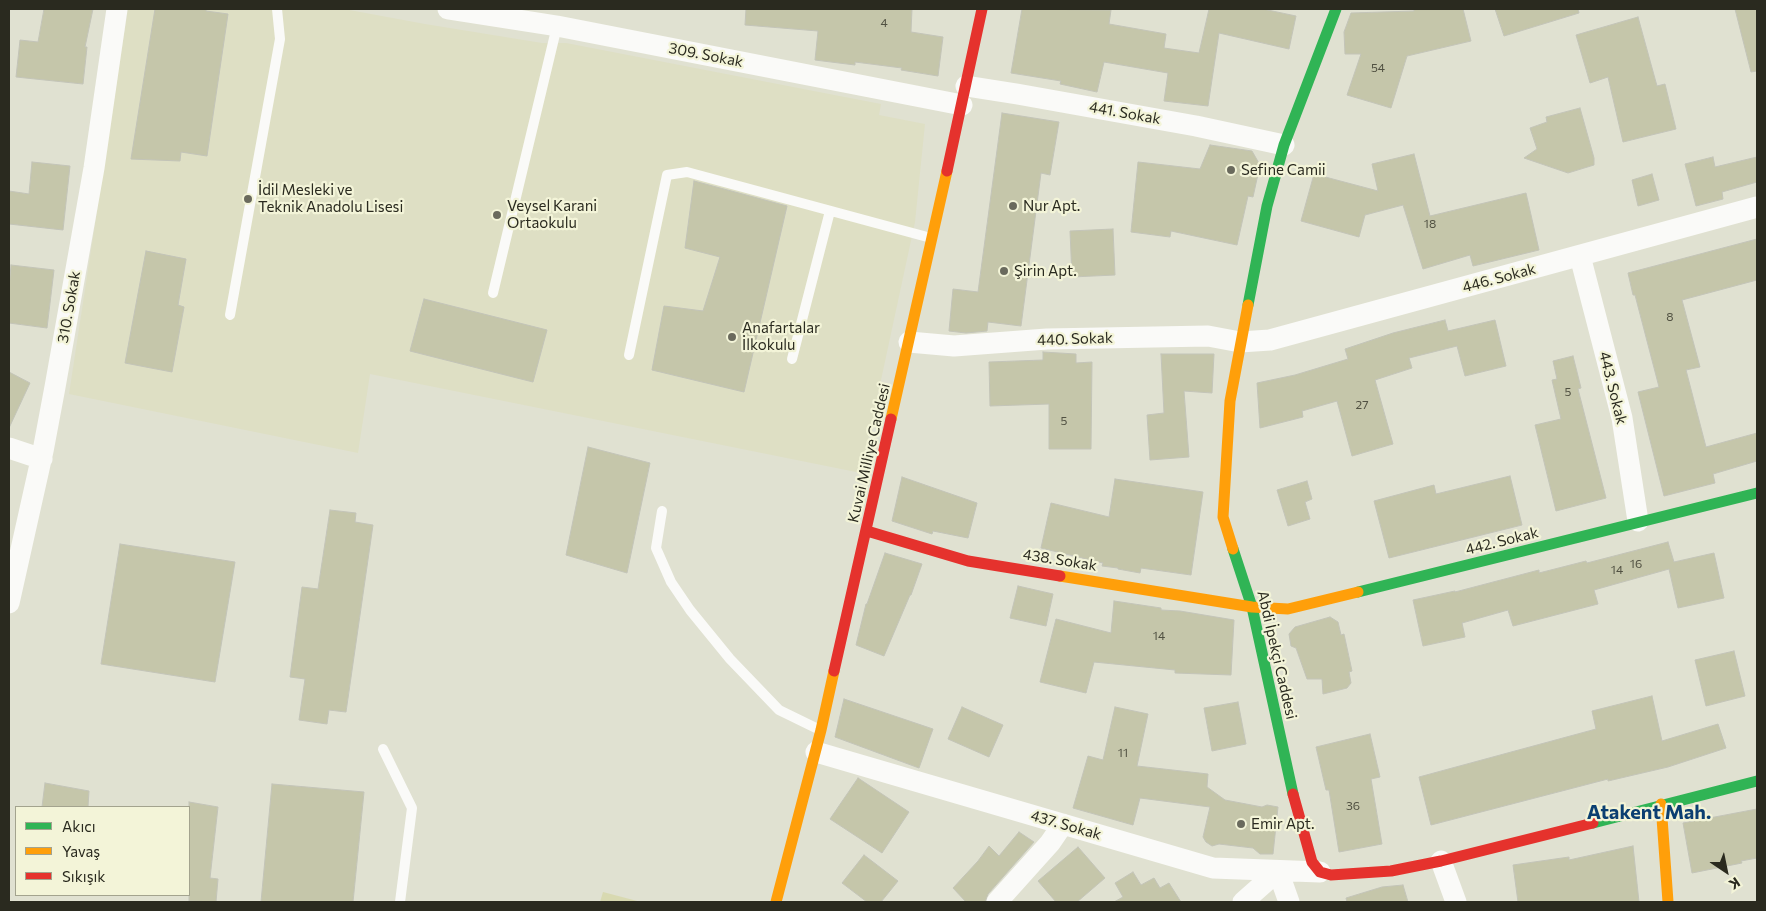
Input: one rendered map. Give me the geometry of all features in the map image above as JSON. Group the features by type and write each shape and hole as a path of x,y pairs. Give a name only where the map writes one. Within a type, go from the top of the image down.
{"street":[{"name":"310. Sokak","path":"9,603 42,459 94,168 117,9"},
{"name":"309. Sokak","path":"448,9 964,96"},
{"name":"Kuvai Milliye Caddesi","path":"776,902 816,752 982,9"},
{"name":"Abdi İpekçi Caddesi","path":"1320,872 1312,862 1295,803 1252,606 1223,517 1230,401 1267,206 1284,145 1336,9"},
{"name":"441. Sokak","path":"964,96 1017,94 1177,123 1284,145"},
{"name":"446. Sokak","path":"1240,342 1270,340 1757,207"},
{"name":"443. Sokak","path":"1580,256 1622,418 1638,521"},
{"name":"440. Sokak","path":"909,342 954,346 1047,339 1208,336 1240,342"},
{"path":"9,448 42,459"},
{"name":"442. Sokak","path":"1252,606 1288,609 1757,492"},
{"name":"438. Sokak","path":"867,530 968,561 1252,606"},
{"name":"437. Sokak","path":"816,752 1213,868 1320,872"},
{"path":"1320,872 1331,875 1391,871 1441,862 1661,804 1757,781"},
{"path":"1661,804 1668,902"},
{"path":"997,902 1050,843 1063,824"},
{"path":"1441,862 1456,902"},
{"path":"1243,902 1278,871 1288,902"}],"lane":[{"path":"230,315 280,40 277,9"},
{"path":"493,293 557,26"},
{"path":"629,355 667,174 687,172 932,238"},
{"path":"792,359 830,210"},
{"path":"662,511 656,548 671,582 690,610 730,659 779,710 821,730"},
{"path":"383,750 412,808 400,902"}],"shaded area":[{"path":"128,9 344,9 542,43 566,43 881,104 879,115 925,124 915,222 861,473 370,374 358,453 69,394"},
{"path":"603,892 641,902 600,902"}],"building":[{"path":"44,9 93,9 85,47 87,47 83,84 16,77 20,40 38,42"},
{"path":"155,9 206,9 206,11 228,14 207,156 181,152 180,161 131,159"},
{"path":"746,9 912,9 911,32 943,37 938,76 901,70 902,68 855,62 855,65 815,60 818,31 745,25"},
{"path":"1022,9 1111,10 1109,24 1166,34 1164,48 1199,53 1209,9 1263,9 1296,16 1289,49 1219,33 1208,106 1164,101 1168,73 1104,62 1097,92 1060,84 1061,81 1011,73"},
{"path":"1414,9 1463,9 1471,41 1407,56 1391,108 1347,95 1361,54 1345,54 1344,32 1351,13 1414,11"},
{"path":"1495,9 1578,9 1579,13 1504,36"},
{"path":"1735,9 1757,9 1757,71 1751,72"},
{"path":"1638,17 1657,86 1665,84 1676,129 1623,142 1608,77 1590,83 1576,35"},
{"path":"1580,108 1594,158 1594,165 1568,173 1524,158 1537,149 1530,128 1547,122 1546,117"},
{"path":"1002,113 1059,122 1050,175 1041,173 1021,326 988,322 987,331 966,333 949,331 953,289 978,292"},
{"path":"1210,145 1252,151 1260,165 1253,197 1248,196 1237,245 1171,231 1170,237 1131,232 1138,162 1200,169"},
{"path":"1414,154 1430,216 1526,193 1539,250 1473,266 1470,255 1423,269 1403,205 1365,215 1359,237 1301,221 1314,174 1378,191 1372,164"},
{"path":"1713,157 1715,167 1757,157 1757,182 1722,192 1723,199 1696,206 1685,164"},
{"path":"32,162 70,166 63,230 9,224 9,191 29,194"},
{"path":"1652,174 1659,200 1638,206 1632,180"},
{"path":"694,181 787,206 744,392 652,370 664,306 703,311 720,257 685,248"},
{"path":"1113,229 1115,275 1072,277 1070,231"},
{"path":"1757,239 1757,280 1682,300 1700,367 1686,370 1706,447 1757,433 1757,461 1713,474 1715,483 1664,496 1638,392 1659,387 1628,273"},
{"path":"146,251 186,259 178,305 184,307 172,372 125,363"},
{"path":"11,265 54,270 47,328 9,323"},
{"path":"424,299 547,330 533,382 410,351"},
{"path":"1445,320 1448,331 1495,320 1506,366 1465,376 1457,346 1409,358 1412,368 1375,380 1393,444 1352,456 1337,401 1302,411 1303,417 1260,428 1257,383 1295,375 1348,359 1345,349 1393,333"},
{"path":"1043,352 1076,354 1076,363 1092,362 1091,449 1049,449 1049,404 990,406 989,362 1043,360"},
{"path":"1161,354 1214,354 1212,393 1184,391 1189,457 1150,460 1147,415 1164,413"},
{"path":"1573,356 1581,388 1578,389 1606,498 1556,511 1535,425 1561,419 1552,380 1557,379 1553,361"},
{"path":"9,372 30,383 9,428"},
{"path":"588,447 650,463 627,573 566,555"},
{"path":"1510,476 1522,525 1389,558 1374,501 1434,485 1436,494"},
{"path":"902,477 977,503 968,538 933,531 932,534 892,521"},
{"path":"1115,479 1203,492 1191,575 1141,568 1140,573 1102,566 1103,563 1041,548 1051,503 1109,517"},
{"path":"1307,481 1312,499 1305,502 1310,519 1288,526 1277,490"},
{"path":"330,510 356,513 355,522 373,525 346,712 329,710 327,724 299,720 305,679 290,677 302,587 318,589"},
{"path":"1668,542 1674,562 1714,553 1724,598 1678,608 1669,569 1594,590 1598,604 1513,626 1508,610 1462,623 1465,637 1423,646 1413,600 1455,592 1539,570 1539,573 1586,561 1587,563"},
{"path":"120,544 235,562 215,682 101,664"},
{"path":"885,553 922,564 911,595 884,656 856,645 866,604"},
{"path":"1018,586 1053,594 1046,626 1010,618"},
{"path":"1114,601 1161,608 1161,610 1180,611 1234,620 1231,675 1175,673 1175,670 1094,662 1086,693 1040,682 1056,619 1111,633"},
{"path":"1330,617 1338,622 1341,635 1344,634 1352,671 1349,672 1351,683 1347,688 1323,694 1322,679 1307,679 1296,648 1291,646 1289,634 1295,627"},
{"path":"1734,651 1745,696 1706,706 1695,660"},
{"path":"1652,696 1662,741 1718,724 1726,748 1668,767 1608,781 1608,779 1431,825 1419,777 1596,729 1592,711"},
{"path":"844,699 933,729 919,768 835,737"},
{"path":"1238,702 1246,744 1212,751 1204,708"},
{"path":"962,707 1003,725 989,757 948,739"},
{"path":"1115,707 1148,714 1137,766 1208,774 1207,787 1225,800 1262,807 1267,805 1278,807 1273,854 1260,854 1253,848 1219,844 1212,846 1206,842 1203,837 1210,807 1140,798 1133,825 1073,808 1088,756 1103,760"},
{"path":"1370,734 1380,777 1371,779 1382,844 1339,852 1329,790 1326,790 1316,747"},
{"path":"858,778 909,812 882,853 830,819"},
{"path":"45,783 89,791 88,806 42,806"},
{"path":"272,784 364,792 353,902 261,902"},
{"path":"189,802 218,807 210,878 218,879 216,902 189,901"},
{"path":"1757,809 1757,858 1692,873 1683,823"},
{"path":"1019,832 1034,842 988,894 985,902 966,902 953,888 989,846 999,856"},
{"path":"1633,846 1639,902 1518,902 1513,865 1569,857 1569,860"},
{"path":"1078,847 1105,878 1077,902 1056,902 1038,881"},
{"path":"864,855 898,881 881,902 867,902 842,883"},
{"path":"1133,872 1141,885 1154,878 1160,888 1169,883 1181,902 1114,902 1123,897 1115,883"},
{"path":"1403,885 1408,902 1347,902 1346,898 1382,887"}],"traffic: fast":[{"path":"1248,305 1267,206 1284,145 1336,9"},
{"path":"1358,592 1757,493"},
{"path":"1233,549 1252,607 1293,794"},
{"path":"1593,823 1757,781"}],"traffic: slow":[{"path":"891,419 947,171"},
{"path":"1233,549 1223,517 1230,401 1248,305"},
{"path":"1060,576 1252,607 1288,609 1358,592"},
{"path":"776,902 821,730 834,671"},
{"path":"1661,804 1668,902"}],"traffic: jam":[{"path":"947,171 982,9"},
{"path":"834,671 891,419"},
{"path":"867,531 968,561 1060,576"},
{"path":"1293,794 1312,862 1320,872 1331,875 1391,871 1441,861 1593,823"}],"place":[{"name":"Sefine Camii","path":"1231,170"},
{"name":"İdil Mesleki ve Teknik Anadolu Lisesi","path":"248,199"},
{"name":"Nur Apt.","path":"1013,206"},
{"name":"Veysel Karani Ortaokulu","path":"497,215"},
{"name":"Şirin Apt.","path":"1004,271"},
{"name":"Anafartalar İlkokulu","path":"732,337"},
{"name":"Emir Apt.","path":"1241,824"}],"district":[{"name":"Atakent Mah.","path":"1649,812"}]}
